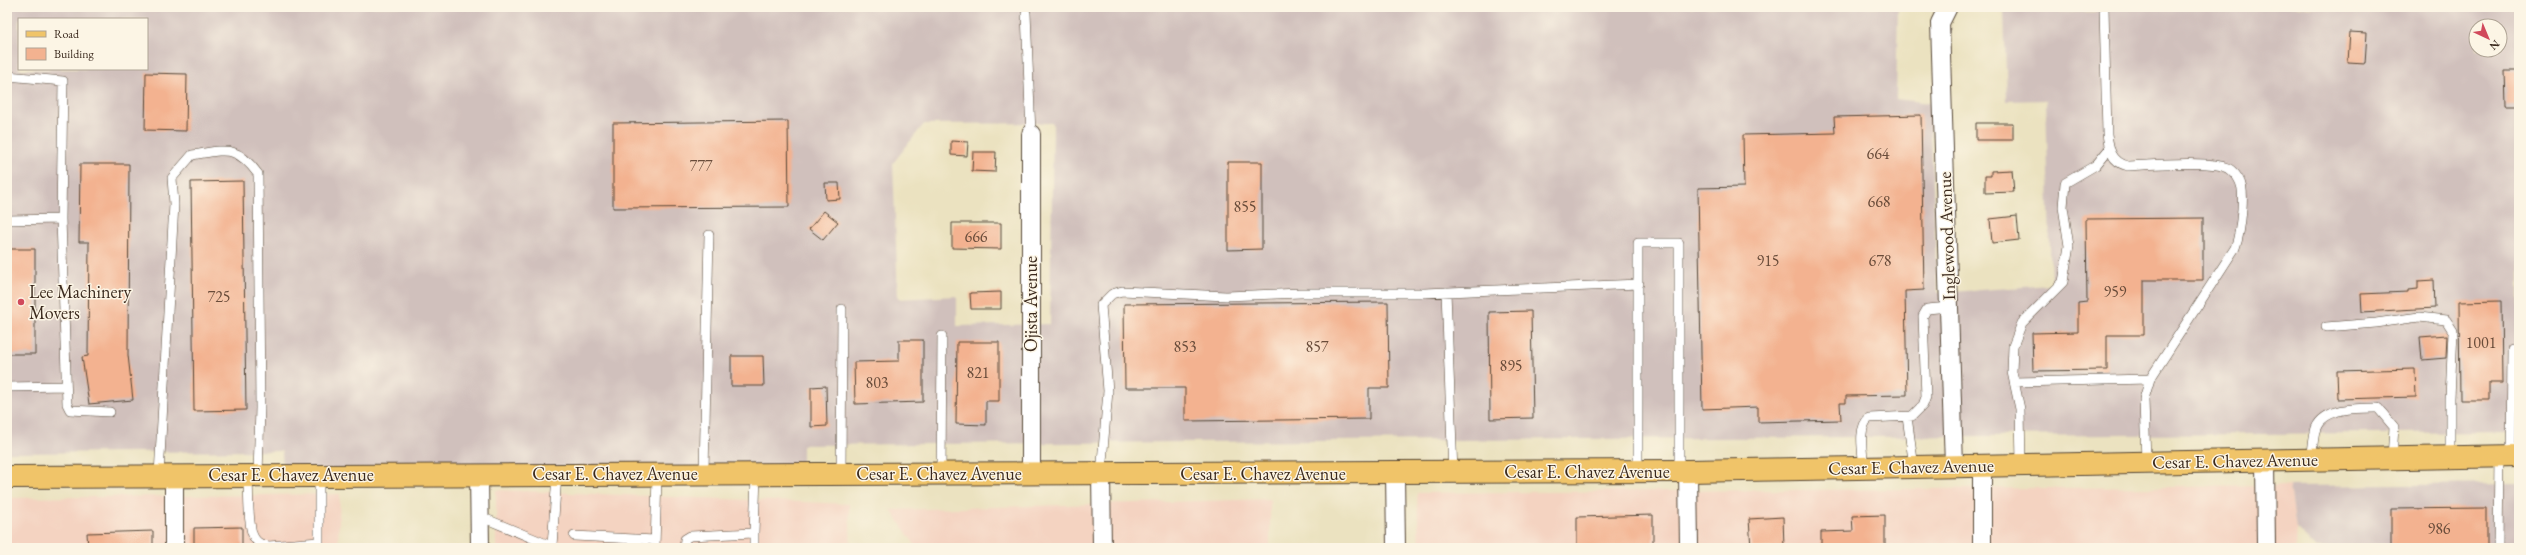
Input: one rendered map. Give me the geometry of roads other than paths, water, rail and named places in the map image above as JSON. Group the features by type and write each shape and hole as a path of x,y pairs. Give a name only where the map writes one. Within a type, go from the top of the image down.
{"main road":[{"name":"Cesar E. Chavez Avenue","path":"7,477 657,473 1453,473 1684,471 2510,456"}],"street":[{"name":"Inglewood Avenue","path":"1948,7 1940,23 1954,466"},
{"name":"Ojista Avenue","path":"1031,134 1031,474"},
{"path":"2266,460 2266,548"},
{"path":"1982,465 1982,548"},
{"path":"1684,471 1689,548"},
{"path":"1395,473 1396,548"},
{"path":"479,474 480,548"},
{"path":"1101,474 1102,548"},
{"path":"166,476 174,548"}],"lane":[{"path":"2104,7 2109,149 2115,160 2128,166 2212,164 2230,169 2238,178 2244,189 2240,234 2235,248 2150,379 2144,399 2146,462"},
{"path":"1026,13 1031,134"},
{"path":"7,76 63,81 61,219 67,404 70,410 110,412"},
{"path":"2021,465 2020,409 2014,382 2013,346 2022,323 2063,282 2069,246 2063,207 2065,183 2096,165 2109,149"},
{"path":"166,476 173,220 172,178 192,155 217,152 236,152 248,160 258,174 260,408 253,475 251,529 254,539 261,544 269,546 319,545 319,475"},
{"path":"7,220 61,219"},
{"path":"704,473 709,235"},
{"path":"1638,471 1638,243 1679,243 1684,471"},
{"path":"1101,474 1108,391 1101,305 1112,294 1122,291 1226,296 1301,293 1446,292 1639,284"},
{"path":"1446,292 1453,473"},
{"path":"1864,468 1862,428 1866,421 1869,418 1907,417 1917,412 1926,397 1923,316 1925,311 1949,307"},
{"path":"841,473 842,309"},
{"path":"2326,327 2376,324 2419,317 2446,320 2453,331 2450,398 2450,457"},
{"path":"941,473 942,336"},
{"path":"2498,548 2510,456 2512,349"},
{"path":"2014,382 2150,379"},
{"path":"7,387 66,386"},
{"path":"2311,459 2316,427 2330,414 2356,408 2378,408 2394,427 2392,458"},
{"path":"1907,417 1914,467"},
{"path":"574,536 655,544 657,473"},
{"path":"754,548 756,473"},
{"path":"479,516 554,547 557,474"},
{"path":"684,548 684,539 690,536 754,533"}],"place":[{"name":"Lee Machinery Movers","path":"21,302"}]}
